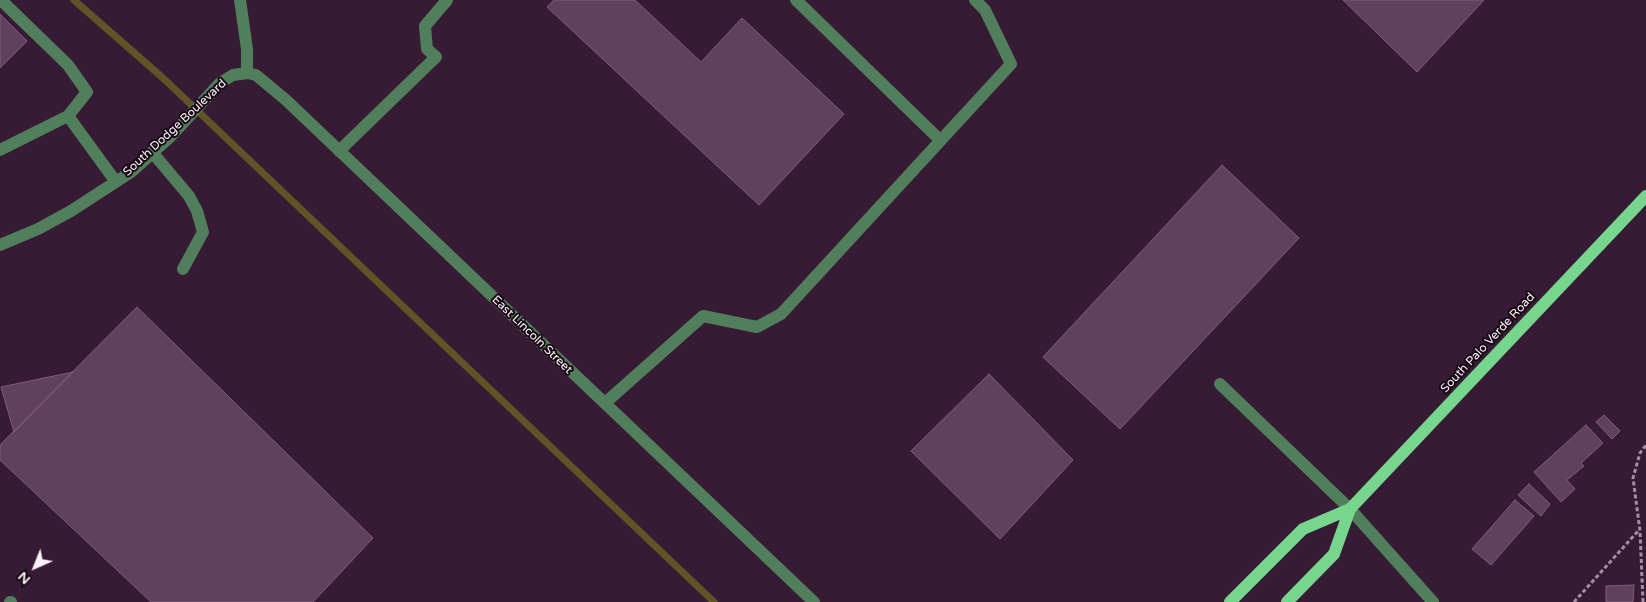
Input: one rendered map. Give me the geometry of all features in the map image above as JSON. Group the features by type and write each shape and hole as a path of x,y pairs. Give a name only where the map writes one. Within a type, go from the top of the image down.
{"main road":[{"name":"South Palo Verde Road","path":"1230,602 1303,529 1350,508 1646,196"},
{"name":"South Palo Verde Road","path":"1287,602 1334,554 1350,508"}],"street":[{"path":"0,150 68,116 87,92 68,65 1,0"},
{"path":"240,0 247,49 247,73"},
{"path":"339,151 436,58 427,49 425,26 447,0"},
{"path":"796,0 940,140"},
{"path":"604,404 703,316 757,327 781,314 1011,64 985,10 974,0"},
{"name":"East Lincoln Street","path":"247,73 256,75 268,84 814,602"},
{"name":"South Dodge Boulevard","path":"0,245 38,229 101,194 171,136 220,83 233,75 247,73"},
{"path":"68,116 116,182"},
{"path":"152,152 189,196 197,211 203,232 183,269"},
{"path":"1220,384 1350,508 1433,602"}],"path":[{"path":"1643,602 1639,530 1633,478 1640,453 1646,445"},
{"path":"1574,602 1639,530"}],"building":[{"path":"554,0 635,0 701,62 742,18 844,114 759,205 547,7"},
{"path":"1343,0 1484,0 1417,72"},
{"path":"0,14 27,41 0,68"},
{"path":"1222,165 1299,238 1120,429 1043,357"},
{"path":"137,307 373,538 313,602 151,602 0,460 0,445"},
{"path":"73,372 14,432 1,387"},
{"path":"989,374 1073,460 1000,539 911,451"},
{"path":"1604,415 1620,431 1612,439 1596,422"},
{"path":"1586,425 1603,443 1581,463 1584,466 1567,480 1575,489 1561,502 1534,472"},
{"path":"1529,484 1550,504 1541,516 1518,495"},
{"path":"1515,500 1534,516 1491,565 1472,549"},
{"path":"1634,585 1633,602 1606,602 1606,586"}],"waterway":[{"path":"74,0 163,78 714,602"}]}
